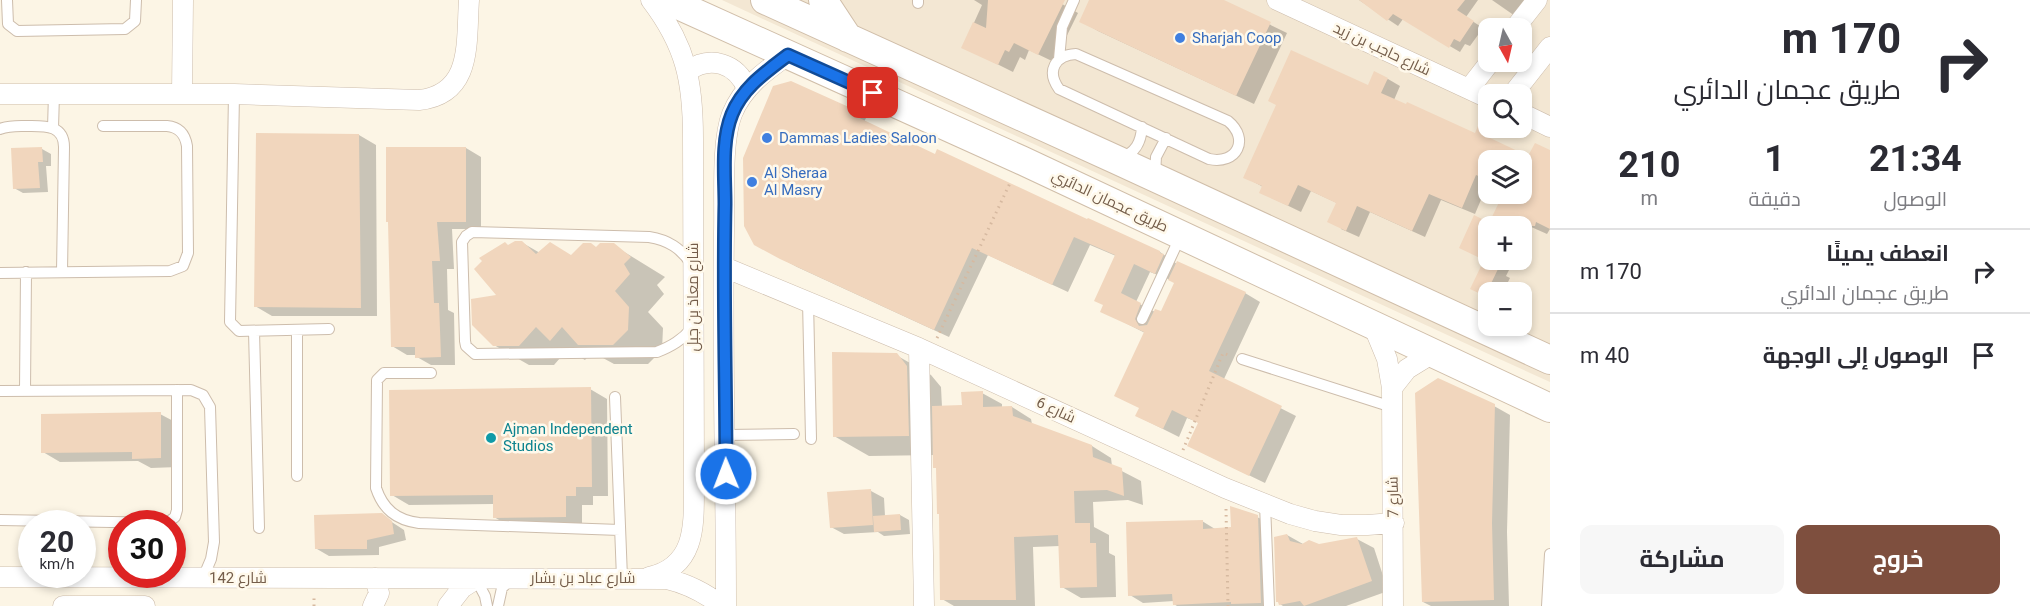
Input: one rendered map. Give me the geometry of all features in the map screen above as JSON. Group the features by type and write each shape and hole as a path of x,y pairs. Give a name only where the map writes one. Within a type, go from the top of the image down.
{"main road":[{"name":"طريق عجمان الدائري","path":"667,0 1021,160 1550,408"},
{"path":"765,0 1550,360"},
{"path":"823,0 849,39"}],"street":[{"path":"182,94 183,0"},
{"path":"0,94 234,94 419,100 433,98 446,92 456,82 462,69 469,0"},
{"name":"شارع معاذ بن جبل","path":"645,578 669,570 687,551 693,526 694,475 693,114 688,71 678,43 651,0"},
{"name":"شارع حاجب بن زيد","path":"1277,0 1478,93"},
{"path":"1523,18 1538,0"},
{"path":"1521,84 1550,46"},
{"name":"شارع معاذ بن جبل","path":"724,606 726,138 732,113 747,89 788,55"},
{"path":"688,71 702,63 718,63 733,69 744,81 747,89"},
{"path":"1469,89 1482,72"},
{"path":"1532,118 1550,126"},
{"name":"شارع 6","path":"724,267 925,350 1176,466 1290,514 1332,524 1394,523"},
{"name":"شارع 7","path":"1373,325 1387,359 1392,398 1393,606"},
{"path":"924,606 925,350"},
{"path":"1392,398 1407,369 1432,353"},
{"path":"694,475 710,483 716,482 726,474"},
{"name":"شارع 142","path":"0,577 18,577"},
{"name":"شارع 142","path":"96,578 476,579"},
{"path":"373,606 379,593 375,578"},
{"path":"448,606 462,588 476,579"},
{"name":"شارع عباد بن بشار","path":"476,579 667,579 688,584 724,606"},
{"path":"56,588 60,603 64,606 145,606"}],"lane":[{"path":"7,0 8,24 17,31 125,29 135,21 136,0"},
{"path":"1059,59 1062,27 1074,0"},
{"path":"1076,54 1228,121 1235,126 1239,135 1239,145 1235,153 1227,159 1218,161 1209,159 1059,89 1054,82 1053,74 1054,66 1059,59 1076,54"},
{"path":"53,128 54,94"},
{"path":"234,94 230,321 239,331 328,329"},
{"path":"0,129 9,126 53,128 58,131 64,141 62,272"},
{"path":"0,273 170,272 183,266 188,253 187,146 184,134 174,126 103,126"},
{"path":"1117,160 1128,156 1136,148 1141,138 1142,127"},
{"path":"1155,178 1156,157 1166,138"},
{"path":"693,266 687,256 670,243 649,237 472,232 462,242 465,340 466,346 475,354 657,352 683,339 693,327"},
{"path":"1142,320 1182,235"},
{"path":"25,391 26,272"},
{"path":"808,301 811,439"},
{"path":"297,330 297,476"},
{"path":"255,331 259,528"},
{"path":"1242,359 1392,398"},
{"path":"431,373 384,372 377,380 376,488 380,499 396,517 419,523 620,530"},
{"path":"0,520 167,523 172,520 177,510 177,390"},
{"path":"0,392 177,390 198,392 208,401 214,542 211,559 203,578"},
{"path":"615,396 622,578"},
{"path":"726,435 794,434"},
{"path":"1266,504 1269,606"},
{"path":"1547,606 1550,554"},
{"path":"476,579 485,596 487,606"},
{"path":"498,606 502,588 511,579"}],"path":[{"path":"925,350 1021,160"},
{"path":"1176,466 1223,353 1242,359"},
{"path":"1225,488 1228,606"}],"shaded area":[{"path":"722,0 1550,0 1550,382"}],"building":[{"path":"988,0 1065,0 1038,55 1014,43 1009,52 1005,50 998,65 961,48 973,22 986,28"},
{"path":"1089,0 1224,0 1271,22 1236,96 1079,22"},
{"path":"1359,0 1465,0 1457,10 1474,21 1460,42 1454,39 1449,48 1393,14 1387,21"},
{"path":"1291,50 1368,85 1374,71 1388,78 1381,93 1406,104 1407,102 1475,133 1478,126 1478,138 1490,138 1515,150 1478,150 1478,176 1476,175 1462,208 1429,194 1412,231 1357,206 1346,231 1327,222 1336,203 1298,185 1288,206 1259,193 1262,186 1243,178 1276,105 1268,101"},
{"path":"791,81 851,108 849,113 935,154 937,149 1160,251 1164,254 1155,274 1134,264 1121,293 1141,303 1135,319 1139,326 1147,325 1155,309 1161,311 1174,283 1168,280 1177,261 1246,292 1209,371 1282,406 1249,476 1187,446 1198,423 1172,410 1163,429 1135,416 1139,408 1114,396 1144,332 1100,312 1103,305 1094,301 1115,255 1074,237 1052,285 972,248 934,330 754,245 744,226 743,158 773,86"},
{"path":"256,133 359,134 361,308 254,307"},
{"path":"1535,143 1550,150 1550,229 1536,222 1535,226 1532,226 1532,216 1492,216 1498,204 1532,204 1531,150"},
{"path":"42,147 43,162 38,162 40,188 13,189 11,148"},
{"path":"386,147 466,147 466,222 437,222 440,261 432,261 434,303 439,303 441,357 415,358 415,347 391,347 388,222 386,222"},
{"path":"1474,215 1478,217 1478,257 1459,248"},
{"path":"515,241 522,241 536,254 550,242 571,255 583,243 591,243 596,247 600,243 614,243 631,257 624,264 630,274 615,291 629,307 628,330 613,345 578,345 562,327 550,341 536,327 519,346 493,346 472,325 471,299 496,295 474,269 482,261 479,258 505,242 508,245"},
{"path":"1479,270 1498,270 1492,282 1478,282 1478,293 1470,289"},
{"path":"832,352 897,353 907,366 909,436 833,437"},
{"path":"1438,378 1495,404 1492,523 1494,600 1422,602 1415,393"},
{"name":"Ajman Independent Studios","path":"591,387 592,487 576,487 576,496 566,496 566,517 493,518 493,495 390,496 389,390"},
{"path":"983,391 983,407 1012,406 1013,416 1092,445 1093,457 1122,468 1124,496 1107,490 1074,491 1075,523 1090,523 1090,543 1096,543 1097,587 1060,588 1058,535 1014,537 1016,600 940,600 939,514 937,514 936,468 933,468 932,406 962,405 961,392"},
{"path":"161,412 161,458 132,459 132,452 41,453 41,414"},
{"path":"871,489 873,525 830,528 827,492"},
{"path":"1230,506 1258,515 1261,603 1173,605 1172,594 1128,596 1126,522 1203,520 1203,529 1231,527"},
{"path":"382,513 392,521 394,534 367,540 367,549 315,549 314,515"},
{"path":"900,514 901,530 874,532 873,516"},
{"path":"1287,534 1290,541 1302,544 1309,540 1319,544 1357,537 1372,581 1304,606 1300,601 1279,605 1276,602 1274,537"}],"place":[{"name":"Sharjah Coop","path":"1180,38"},
{"name":"Dammas Ladies Saloon","path":"767,138"},
{"name":"Al Sheraa Al Masry","path":"752,182"},
{"name":"Ajman Independent Studios","path":"491,438"}],"route":[{"path":"726,474 724,224 726,138 732,113 747,89 788,55 873,93"}]}
